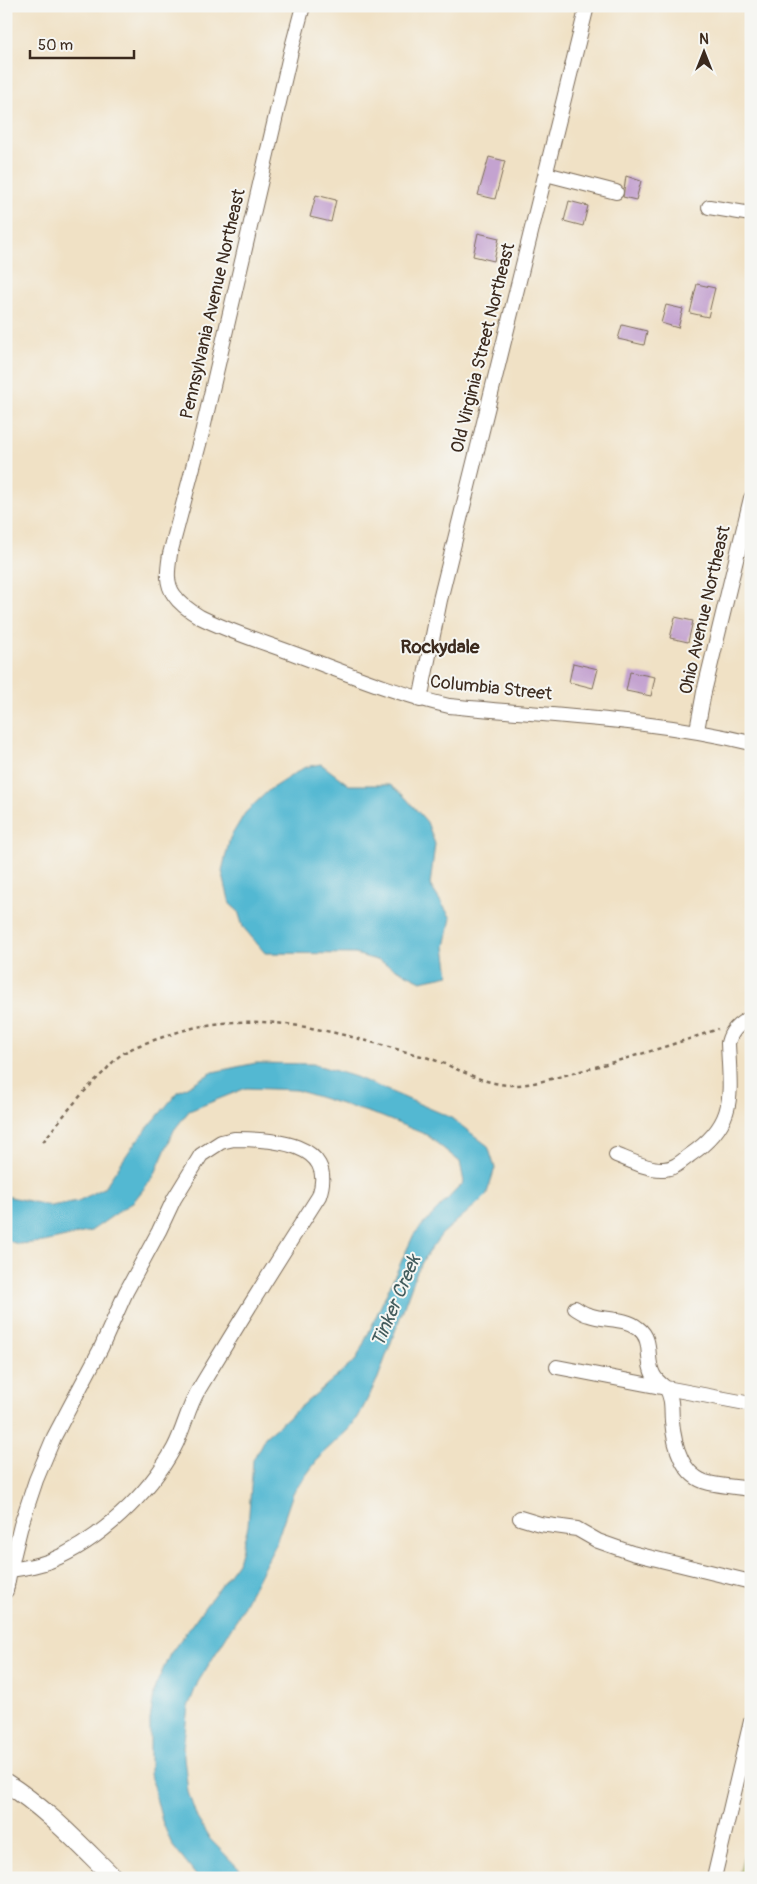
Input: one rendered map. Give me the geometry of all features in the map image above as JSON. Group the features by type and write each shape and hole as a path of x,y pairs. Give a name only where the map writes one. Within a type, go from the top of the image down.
{"main road":[{"path":"6,1783 32,1800 114,1878"}],"street":[{"name":"Pennsylvania Avenue Northeast","path":"184,606 174,595 169,585 170,554 202,433 303,6"},
{"name":"Old Virginia Street Northeast","path":"420,700 440,600 587,6"},
{"path":"546,174 616,192"},
{"path":"709,207 751,214"},
{"name":"Ohio Avenue Northeast","path":"697,730 704,692 751,498"},
{"name":"Columbia Street","path":"184,606 198,616 221,626 420,700 449,706 566,715 697,730 751,743"},
{"path":"616,1155 654,1169 665,1169 674,1167 713,1136 722,1124 730,1099 728,1043 730,1034 745,1021"},
{"path":"6,1591 10,1570 21,1525 36,1480 54,1437 101,1348 126,1292 191,1169 201,1155 209,1148 234,1138 276,1141 307,1151 320,1165 322,1186 319,1196 196,1393 176,1446 164,1466 131,1506 112,1523 69,1552 50,1561 10,1570"},
{"path":"575,1308 590,1316 631,1324 645,1335 652,1373 671,1396 676,1448 691,1473 708,1483 751,1489"},
{"path":"557,1367 751,1404"},
{"path":"520,1518 540,1524 578,1529 598,1541 632,1553 751,1582"},
{"path":"714,1878 751,1721"}],"path":[{"path":"43,1142 91,1084 121,1055 143,1044 201,1026 232,1022 295,1024 427,1058 481,1080 512,1085 533,1083 618,1061 745,1021"}],"green space":[{"path":"751,1829 751,1878 738,1878"}],"water":[{"path":"321,764 349,785 390,785 404,796 427,822 435,844 430,885 451,918 445,947 449,975 421,981 380,961 355,954 265,953 243,927 238,911 230,904 222,871 230,838 245,813 269,790 305,767"},
{"name":"Tinker Creek","path":"256,1063 313,1064 356,1077 450,1117 488,1146 495,1168 486,1196 442,1234 417,1271 378,1378 363,1408 350,1428 321,1455 293,1493 275,1546 234,1624 198,1682 188,1707 183,1748 188,1792 197,1818 210,1839 248,1878 198,1878 172,1845 162,1821 150,1774 150,1720 155,1687 170,1654 238,1562 248,1526 253,1460 265,1437 356,1360 414,1234 464,1182 460,1162 427,1135 380,1116 296,1090 246,1088 189,1111 174,1130 154,1176 134,1201 91,1231 44,1242 18,1244 6,1240 6,1196 51,1206 78,1201 104,1188 134,1144 178,1092 213,1072"}],"building":[{"path":"489,157 505,161 495,199 478,195"},
{"path":"626,176 641,181 636,200 623,197"},
{"path":"316,195 336,200 331,222 310,217"},
{"path":"569,201 588,206 583,226 564,221"},
{"path":"478,233 499,238 494,261 473,256"},
{"path":"697,284 715,288 708,317 690,313"},
{"path":"666,305 683,309 678,328 661,323"},
{"path":"622,325 647,331 644,345 618,339"},
{"path":"675,617 693,621 688,642 670,638"},
{"path":"573,663 598,669 593,688 569,682"},
{"path":"630,672 655,677 651,696 626,691"}],"district":[{"name":"Rockydale","path":"440,647"}]}
